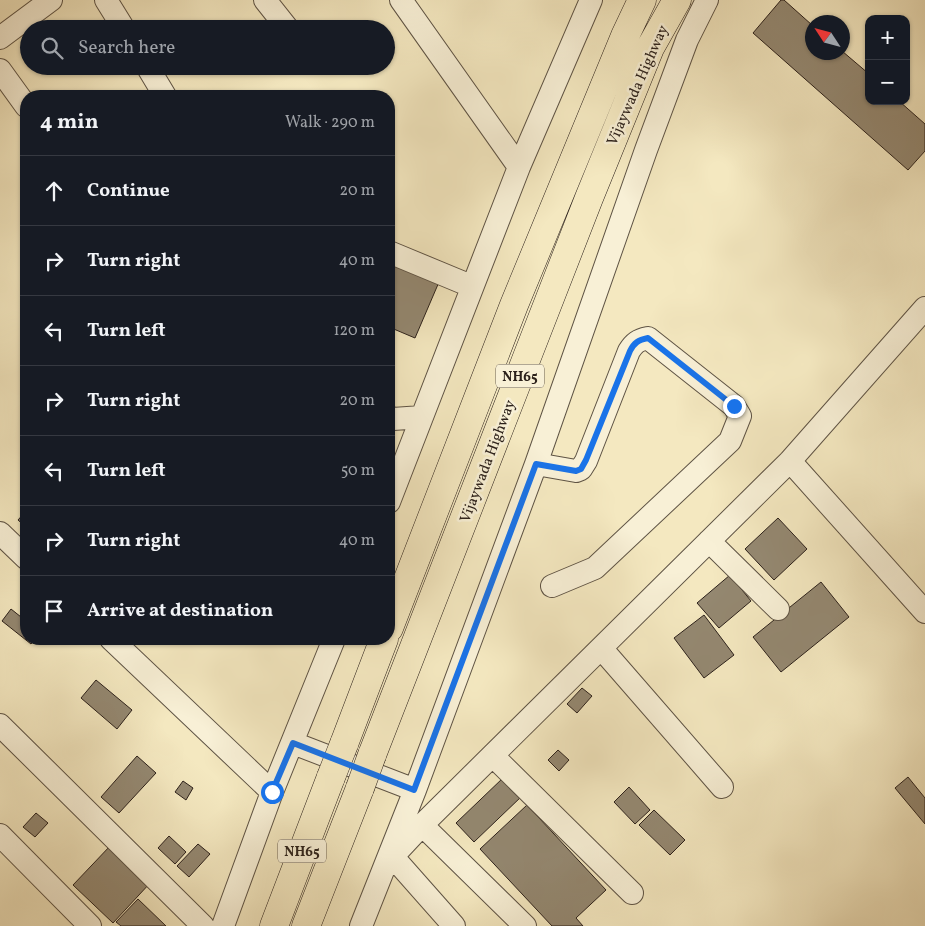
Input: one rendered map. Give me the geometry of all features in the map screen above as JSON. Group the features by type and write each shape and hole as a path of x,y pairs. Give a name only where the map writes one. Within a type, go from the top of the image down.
{"highway":[{"name":"Vijaywada Highway","path":"395,612 514,305 625,36 642,0"},
{"name":"Vijaywada Highway","path":"306,926 589,198 650,48 677,0"},
{"name":"NH65","path":"274,926 382,645"}],"street":[{"path":"24,20 51,0"},
{"path":"106,0 118,20"},
{"path":"265,0 281,20"},
{"path":"401,0 518,167"},
{"path":"395,485 518,167 591,0"},
{"path":"361,926 389,861 536,464 646,150 687,40 707,0"},
{"path":"0,38 20,23"},
{"path":"0,70 20,98"},
{"path":"152,75 161,90"},
{"path":"395,254 471,286"},
{"path":"389,861 422,825 790,461 925,308"},
{"path":"536,464 576,471 581,469 630,351 633,345 640,339 648,338 734,406 740,416 730,441 595,568 552,586"},
{"path":"395,418 422,417"},
{"path":"790,461 925,612"},
{"path":"0,533 20,552"},
{"path":"709,541 778,609"},
{"path":"117,645 272,792"},
{"path":"223,926 272,792 332,645"},
{"path":"601,648 722,788"},
{"path":"0,725 203,926"},
{"path":"293,743 414,790"},
{"path":"492,756 632,893"},
{"path":"422,825 525,926"},
{"path":"0,835 90,926"},
{"path":"389,861 454,926"}],"building":[{"path":"781,0 784,0 805,19 805,60 850,60 850,58 865,71 865,105 904,105 925,124 925,151 908,170 753,33"},
{"path":"395,255 442,275 415,338 395,330"},
{"path":"778,518 807,549 774,580 745,549"},
{"path":"730,575 751,601 719,628 697,603"},
{"path":"821,582 849,617 781,672 753,637"},
{"path":"11,609 20,616 20,635 2,621"},
{"path":"704,615 734,655 704,678 674,638"},
{"path":"96,680 132,710 117,729 81,698"},
{"path":"582,688 592,696 577,713 567,704"},
{"path":"558,750 569,760 559,771 548,760"},
{"path":"137,756 156,773 119,813 101,797"},
{"path":"504,777 522,796 474,842 456,823"},
{"path":"908,777 925,798 925,824 895,788"},
{"path":"183,781 193,788 186,800 175,792"},
{"path":"629,787 650,810 635,824 614,802"},
{"path":"527,805 606,890 576,918 583,926 552,926 480,849"},
{"path":"654,810 685,840 670,855 639,825"},
{"path":"36,813 48,823 35,837 23,827"},
{"path":"169,836 186,852 175,864 158,848"},
{"path":"198,844 210,854 189,877 177,866"},
{"path":"111,845 151,882 113,923 73,885"},
{"path":"138,899 166,926 121,926 116,922"}],"route":[{"path":"272,792 293,743 414,790 536,464 576,471 581,469 630,351 633,345 640,339 648,338 734,406"}]}
